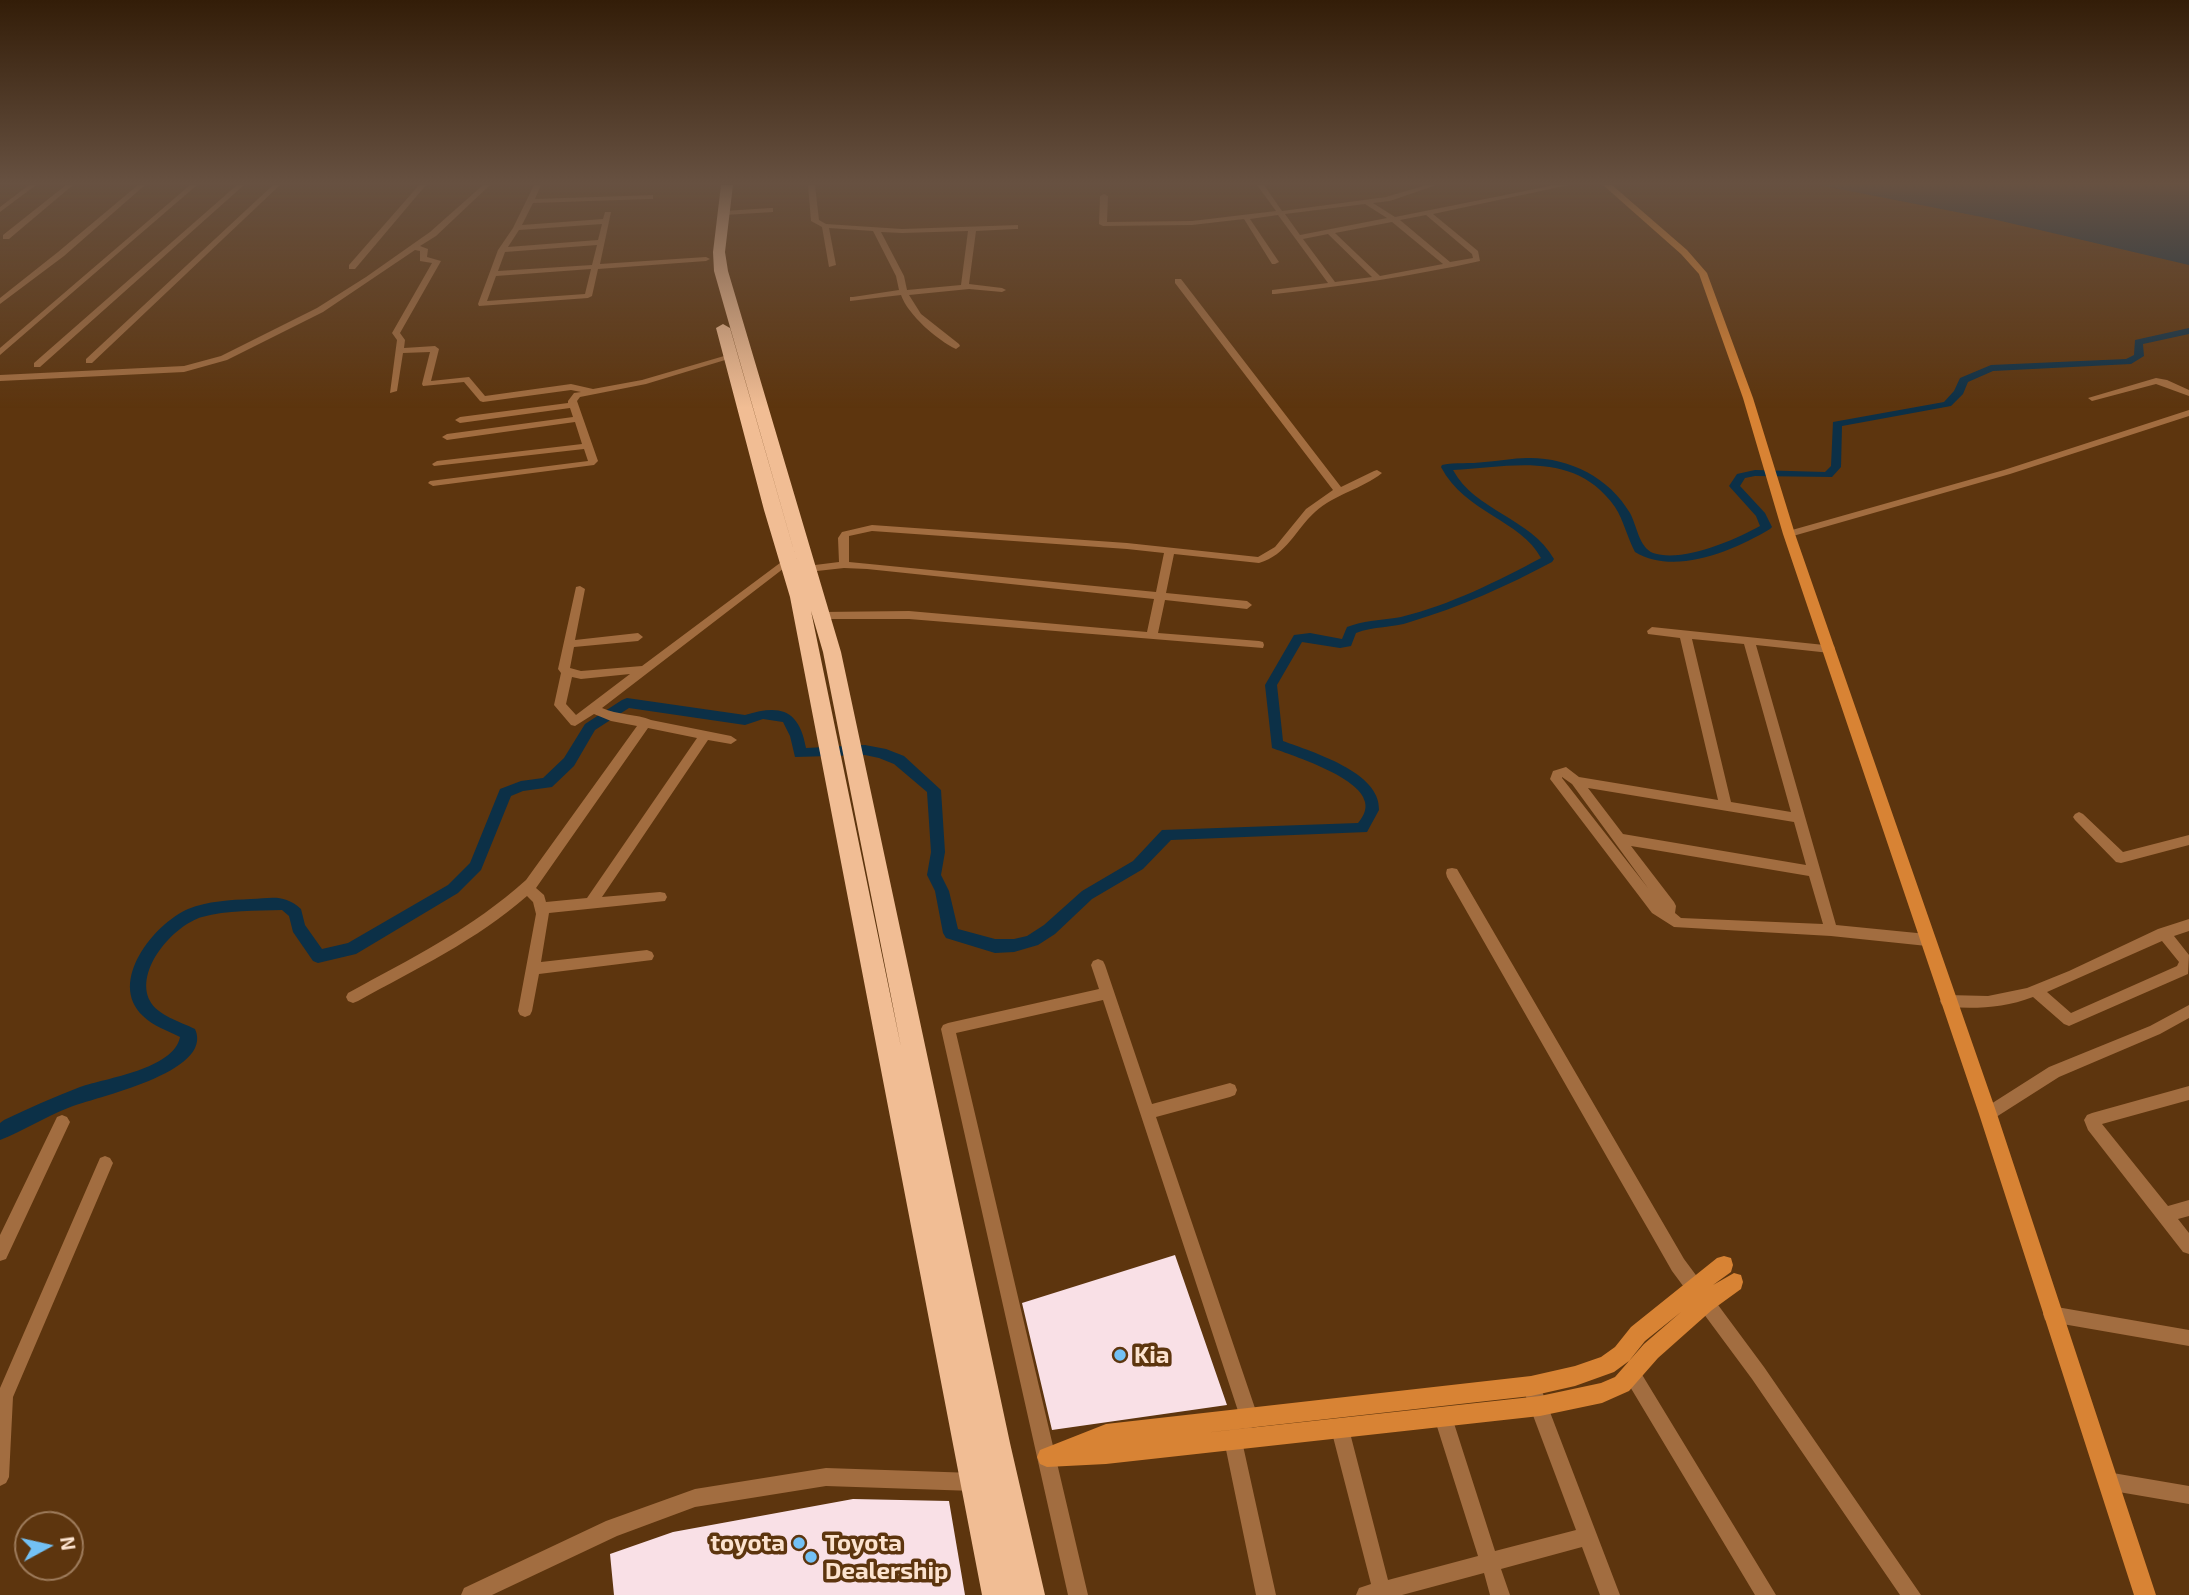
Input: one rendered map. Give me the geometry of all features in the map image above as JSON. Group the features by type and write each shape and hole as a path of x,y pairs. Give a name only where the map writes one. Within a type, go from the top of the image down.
{"highway":[{"path":"706,259 731,357 796,567 821,616 848,731 845,772 974,1482 998,1595"},
{"path":"720,259 796,567 825,733 845,772 1029,1595"}],"street":[{"path":"0,302 54,259"},
{"path":"0,352 108,259"},
{"path":"37,365 157,259"},
{"path":"89,361 197,259"},
{"path":"352,267 359,259"},
{"path":"0,378 184,369 209,364 320,310 396,259"},
{"path":"393,391 401,340 396,333 437,261 426,259"},
{"path":"498,259 483,304 587,296 597,259"},
{"path":"492,274 700,259"},
{"path":"831,259 832,265"},
{"path":"891,259 900,276 907,302 956,345"},
{"path":"967,259 964,282 967,287"},
{"path":"1314,259 1333,285"},
{"path":"1358,259 1378,279"},
{"path":"1442,259 1450,266"},
{"path":"1275,292 1378,279 1475,259"},
{"path":"1692,259 1703,273 1748,398 1789,534 1947,1001 1988,1114 2051,1314 2145,1595"},
{"path":"1178,281 1339,491"},
{"path":"853,299 967,287 1002,290"},
{"path":"399,351 435,349 426,384 466,379 483,399 571,387 590,391"},
{"path":"433,483 591,463 573,398 590,391 643,382 731,357"},
{"path":"2092,398 2156,382 2164,382 2189,393"},
{"path":"460,419 573,405"},
{"path":"1789,534 2007,472 2189,413"},
{"path":"447,437 578,419"},
{"path":"437,464 587,446"},
{"path":"844,565 843,538 846,534 872,528 1250,559 1271,557 1308,512 1339,491 1377,473"},
{"path":"1152,635 1170,551"},
{"path":"580,589 564,669 567,672 560,705 575,722 602,713 646,668 796,567 844,565 1247,605"},
{"path":"821,616 909,615 1259,645"},
{"path":"1652,631 1830,649"},
{"path":"1685,634 1726,807"},
{"path":"569,644 638,636"},
{"path":"1749,641 1831,930"},
{"path":"567,672 581,675 646,668"},
{"path":"602,713 731,740"},
{"path":"353,997 500,912 527,888 646,722"},
{"path":"592,903 705,734"},
{"path":"1668,915 1669,906 1576,781 1566,772 1555,776 1657,909 1679,923 1831,930 1927,940"},
{"path":"1576,781 1799,818"},
{"path":"2079,817 2121,858 2189,840"},
{"path":"1621,839 1815,872"},
{"path":"1452,873 1671,1254 1758,1373 1911,1595"},
{"path":"525,1011 535,969 543,908 539,899 527,888"},
{"path":"543,908 660,897"},
{"path":"1947,1001 1991,1001 2035,990 2062,981 2163,933 2189,925"},
{"path":"2035,990 2069,1020 2188,967 2183,956 2163,933"},
{"path":"535,969 647,956"},
{"path":"1098,965 1250,1417"},
{"path":"1078,1595 948,1029 1107,993"},
{"path":"1988,1114 2054,1072 2155,1030 2189,1011"},
{"path":"1147,1112 1230,1090"},
{"path":"2189,1093 2092,1120 2093,1125 2189,1246"},
{"path":"0,1253 62,1122"},
{"path":"0,1477 3,1400 105,1163"},
{"path":"2165,1215 2189,1208"},
{"path":"1047,1457 1106,1434 1531,1386 1575,1376 1607,1365 1622,1354 1638,1334 1729,1274"},
{"path":"1047,1457 1106,1454 1385,1424 1540,1406 1601,1393 1622,1384 1632,1374 1699,1295"},
{"path":"2051,1314 2189,1338"},
{"path":"1632,1374 1766,1595"},
{"path":"1531,1386 1610,1595"},
{"path":"1379,1403 1385,1424"},
{"path":"1250,1417 1233,1440 1266,1595"},
{"path":"1443,1417 1500,1595"},
{"path":"1340,1429 1377,1594 1588,1536"},
{"path":"471,1595 613,1528 695,1498 826,1477 974,1482"},
{"path":"2107,1481 2189,1494"}],"water":[{"path":"2165,259 2189,259 2189,265"}],"building":[{"name":"Kia","path":"1175,1255 1227,1405 1052,1430 1022,1303"},
{"name":"toyota","path":"853,1499 949,1501 965,1595 614,1595 610,1554 673,1532"}],"waterway":[{"path":"0,1132 51,1107 128,1081 163,1067 177,1058 186,1047 189,1034 149,1012 141,1000 139,987 140,974 152,949 182,920 212,909 285,904 296,913 298,927 318,956 351,949 453,889 476,866 505,793 521,786 547,783 569,762 590,727 627,703 745,720 763,714 788,718 797,736 800,753 865,750 899,760 934,790 938,852 934,875 942,891 951,933 995,946 1023,944 1049,930 1087,895 1128,873 1151,853 1167,834 1362,828 1373,806 1365,789 1344,773 1277,744 1271,685 1298,638 1347,643 1351,630 1404,620 1440,608 1496,585 1548,559 1531,537 1465,493 1446,467 1537,461 1570,468 1592,479 1613,497 1628,520 1639,549 1650,556 1683,557 1722,548 1766,527 1761,515 1734,486 1741,476 1755,473 1828,475 1836,467 1837,424 1947,404 1959,392 1964,380 1991,368 2128,362 2139,356 2138,342 2189,331"}],"place":[{"name":"Kia","path":"1120,1355"},
{"name":"toyota","path":"799,1543"},
{"name":"Toyota Dealership","path":"811,1557"}]}
